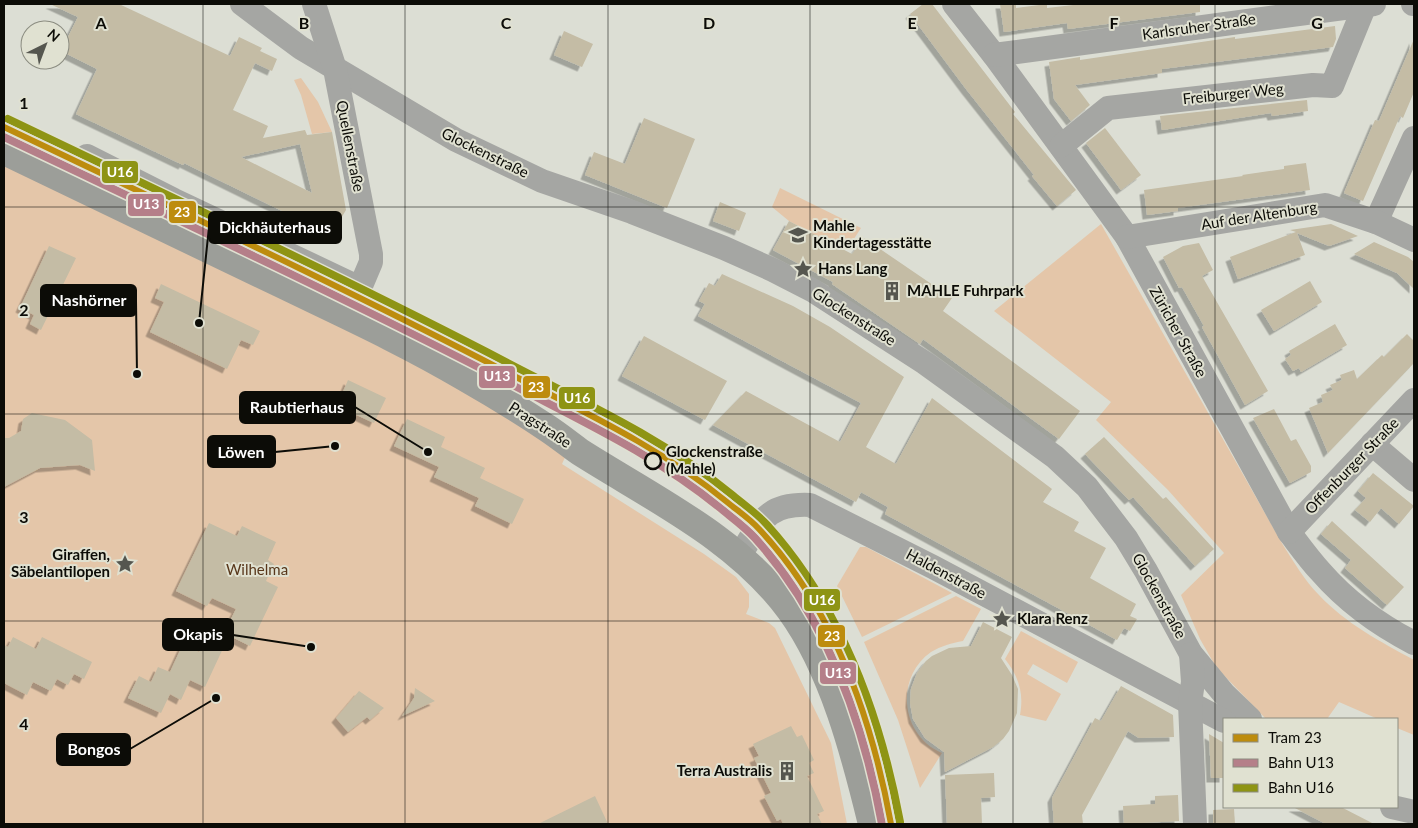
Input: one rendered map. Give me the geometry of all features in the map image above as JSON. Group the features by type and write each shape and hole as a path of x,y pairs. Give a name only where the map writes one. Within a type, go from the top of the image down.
{"main road":[{"name":"Pragstraße","path":"4,151 373,329 462,376 547,428 580,451 654,495 740,555 785,603 810,640 839,708 862,782 872,824"}],"street":[{"name":"Glockenstraße","path":"242,4 302,48 335,69 456,140 542,181 641,216 724,248 773,270 820,295 925,363 1042,447 1087,486 1126,538 1191,654 1224,694 1249,718"},
{"name":"Quellenstraße","path":"87,156 174,200 360,288 371,262 371,254 335,69 314,4"},
{"name":"Züricher Straße","path":"954,4 994,55 1127,237 1289,532 1319,570 1344,596 1375,620 1414,643"},
{"name":"Karlsruher Straße","path":"994,55 1369,4"},
{"name":"Freiburger Weg","path":"1061,146 1108,108 1313,85 1332,86 1369,4"},
{"path":"1376,222 1414,138"},
{"name":"Auf der Altenburg","path":"1127,237 1325,205 1376,222 1414,240"},
{"name":"Offenburger Straße","path":"1289,532 1414,400"},
{"path":"1372,444 1414,480"},
{"name":"Haldenstraße","path":"740,555 770,512 796,504 810,505 1008,606 1223,720"},
{"name":"Glockenstraße","path":"1191,654 1193,682 1190,703 1196,824"},
{"path":"1396,808 1414,812"}],"green space":[{"path":"301,78 318,102 332,132 312,134 301,95 294,80"},
{"name":"Wilhelma","path":"4,164 297,305 438,376 567,453 562,464 704,554 736,577 749,594 749,607 746,614 769,623 775,628 831,743 847,824 4,824"},
{"path":"780,188 861,228 848,248 842,249 789,221 772,207"},
{"path":"1101,224 1283,545 1304,577 1319,595 1340,614 1364,631 1414,660 1414,735 1398,728 1398,718 1376,718 1339,702 1328,718 1265,718 1216,667 1200,639 1181,595 1224,553 1168,490 1096,420 1111,402 994,311"},
{"path":"860,547 866,547 952,593 862,637 837,586"},
{"path":"956,596 981,609 963,641 931,652 919,663 911,676 907,691 907,706 918,734 928,745 942,753 920,788 898,720 864,642"},
{"path":"1021,631 1078,662 1067,683 1033,664 1027,674 1061,694 1046,721 1020,715 1021,692 1014,672 1005,659"}],"building":[{"path":"50,4 119,4 230,56 239,37 262,48 260,51 277,59 272,71 255,63 233,110 268,126 263,138 305,130 307,135 332,132 346,210 331,235 184,163 183,165 76,114 97,69 70,56 70,33 78,17","holes":["300,144 312,193 241,157"]},
{"path":"923,4 932,4 1015,112 1013,114 1076,190 1057,206 1032,176 1034,175 910,14"},
{"path":"1000,4 1016,4 1016,8 1047,4 1047,8 1082,4 1200,4 1200,12 1068,29 1067,23 1004,32"},
{"path":"1335,26 1336,39 1333,47 1162,69 1162,73 1075,85 1090,105 1071,121 1054,99 1049,62 1080,57 1080,60 1235,37 1235,39"},
{"path":"564,31 593,44 582,67 554,55"},
{"path":"1414,39 1414,92 1403,118 1400,116 1363,201 1344,193 1375,120 1379,121"},
{"path":"1307,100 1308,111 1272,116 1271,113 1162,130 1160,116"},
{"path":"644,118 695,139 667,208 585,175 594,152 625,164"},
{"path":"1105,128 1141,175 1121,190 1086,143"},
{"path":"1306,163 1310,190 1178,208 1178,211 1147,215 1144,190 1243,176 1284,169 1284,166"},
{"path":"720,202 746,213 739,231 713,221"},
{"path":"789,221 852,254 864,238 952,298 943,311 1080,411 1059,439 923,339 920,344 832,284 833,282 773,250"},
{"path":"1331,224 1358,236 1329,246 1297,233 1305,255 1238,279 1230,257 1296,232 1290,230"},
{"path":"1374,242 1408,257 1414,262 1414,289 1397,273 1354,254"},
{"path":"1199,243 1213,270 1202,276 1268,391 1245,405 1202,327 1204,326 1182,287 1179,288 1163,257 1183,246"},
{"path":"49,246 76,258 41,330 30,324 34,315 20,308"},
{"path":"722,274 793,306 830,327 904,377 866,447 896,464 932,398 1052,489 1043,502 1079,522 1074,531 1106,548 1090,578 1136,604 1130,616 1137,619 1130,631 1124,628 1117,640 885,514 888,507 861,492 856,502 713,425 746,391 840,442 861,403 698,316 705,304 699,301 709,283 715,286"},
{"path":"1310,281 1322,302 1274,331 1261,310"},
{"path":"161,284 260,331 253,345 241,340 227,369 150,332 164,302 155,298"},
{"path":"1335,324 1347,345 1301,372 1299,368 1293,371 1285,359 1291,355 1289,351"},
{"path":"1407,334 1414,341 1414,363 1328,453 1309,408 1323,402 1321,395 1333,390 1330,385 1342,380 1340,375 1354,370 1357,379 1382,355 1384,357"},
{"path":"644,336 727,381 705,420 622,376"},
{"path":"348,380 386,398 374,423 337,406"},
{"path":"1274,409 1291,441 1296,439 1311,466 1311,472 1290,483 1253,418"},
{"path":"32,413 65,420 92,440 95,471 80,465 40,468 4,487 4,438 9,438 21,431 23,419"},
{"path":"407,419 445,437 441,447 485,468 480,478 524,499 512,524 475,506 479,498 434,477 439,467 394,446"},
{"path":"1104,437 1163,499 1166,497 1214,549 1195,566 1133,497 1129,500 1085,454"},
{"path":"1373,473 1414,506 1399,524 1381,508 1370,522 1355,510 1366,498 1358,491"},
{"path":"1332,521 1404,587 1387,605 1345,568 1351,560 1321,534"},
{"path":"209,523 237,536 242,526 276,542 268,560 274,564 266,581 278,587 250,646 224,633 236,609 212,598 207,606 176,591"},
{"path":"983,622 1012,637 1001,658 1018,689 1017,713 1003,739 993,747 945,772 944,752 925,738 913,719 910,703 911,689 917,673 926,661 949,648 971,646"},
{"path":"207,633 226,642 205,687 190,680 181,700 170,694 161,713 128,698 139,676 151,682 158,667 170,672 183,644 199,652"},
{"path":"13,637 36,649 42,637 92,662 84,679 74,674 68,685 57,679 51,691 33,682 27,695 4,683 4,645 8,647"},
{"path":"1121,686 1173,715 1174,737 1139,738 1128,731 1082,815 1083,824 1054,824 1052,798 1095,718 1101,721"},
{"path":"415,688 435,701 402,716 414,698"},
{"path":"359,691 384,708 370,720 367,717 348,732 336,718"},
{"name":"Terra Australis","path":"791,726 797,737 802,735 814,760 809,763 814,773 807,776 824,811 817,814 822,824 783,824 781,819 777,821 764,796 771,793 754,758 759,756 753,744"},
{"path":"1209,734 1223,742 1223,778 1211,778"},
{"path":"994,773 995,797 981,798 982,824 947,824 945,775"},
{"path":"1178,795 1179,821 1124,824 1123,806 1155,804 1155,796"},
{"path":"595,796 608,824 538,824"},
{"path":"1295,808 1343,808 1374,824 1326,824"},
{"path":"1234,809 1235,824 1213,824 1213,810"}],"tram line":[{"name":"23","path":"4,127 198,219 454,345 626,434 703,483 744,515 759,529 785,560 809,594 829,630 861,706 883,784 891,824"}],"rail line":[{"name":"U16","path":"8,119 332,275 578,399 631,427 683,458 731,494 767,525 793,557 817,591 837,627 869,703 892,782 900,822"},
{"name":"U13","path":"4,137 453,354 621,442 696,489 755,538 780,569 802,601 838,672 852,709 874,785 882,824"}],"place":[{"name":"Mahle Kindertagesstätte","path":"798,235"},
{"name":"Hans Lang","path":"803,269"},
{"name":"MAHLE Fuhrpark","path":"892,291"},
{"name":"Dickhäuterhaus","path":"199,323"},
{"name":"Nashörner","path":"137,374"},
{"name":"Löwen","path":"335,446"},
{"name":"Raubtierhaus","path":"428,452"},
{"name":"Glockenstraße (Mahle)","path":"653,461"},
{"name":"Giraffen, Säbelantilopen","path":"125,564"},
{"name":"Klara Renz","path":"1002,619"},
{"name":"Okapis","path":"311,647"},
{"name":"Bongos","path":"216,698"},
{"name":"Terra Australis","path":"787,771"}]}
